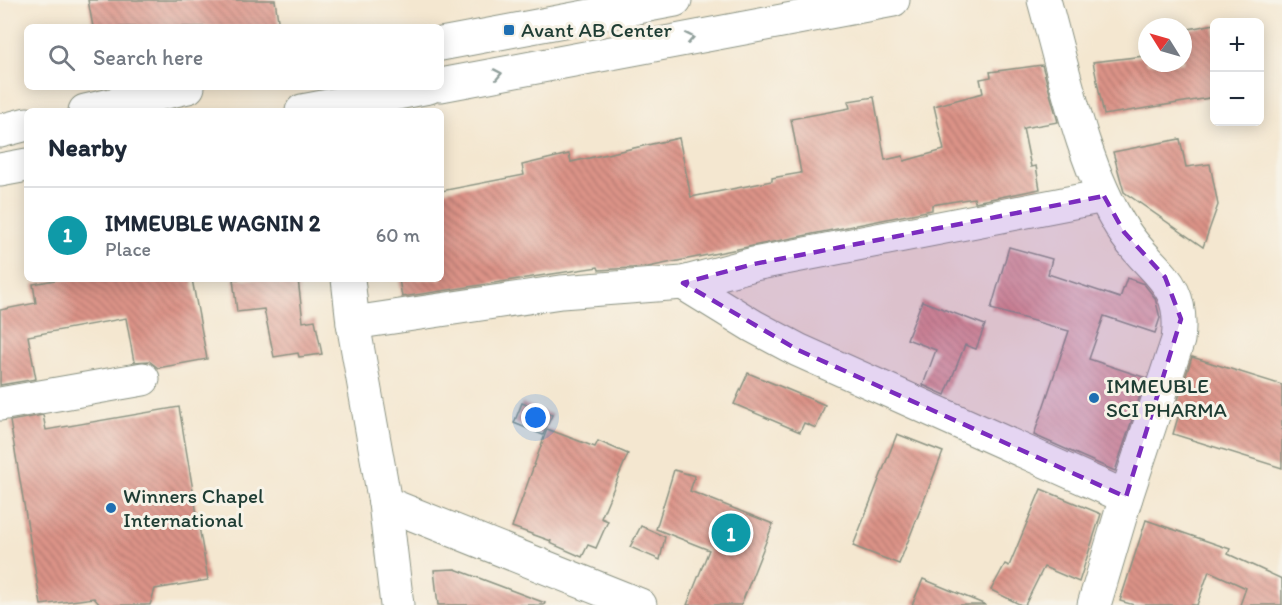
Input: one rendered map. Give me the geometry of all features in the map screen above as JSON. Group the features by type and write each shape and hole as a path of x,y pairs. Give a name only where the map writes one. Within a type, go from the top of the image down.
{"street":[{"path":"444,43 675,0"},
{"path":"444,84 893,0"},
{"path":"1044,0 1078,120 1104,196 1124,232 1165,277 1175,296 1181,319 1178,340 1126,497 1094,605"},
{"path":"98,108 175,90"},
{"path":"323,104 410,90"},
{"path":"0,131 24,125"},
{"path":"0,170 24,166"},
{"path":"353,323 561,292 683,283 754,264 1104,196"},
{"path":"348,282 353,323 385,503 397,605"},
{"path":"683,283 753,326 798,350 1126,497"},
{"path":"0,404 143,379"},
{"path":"385,503 640,605"}],"highlighted area":[{"path":"1104,196 1124,232 1165,277 1181,319 1126,497 798,350 683,283 754,264"}],"building":[{"path":"88,0 275,0 279,24 92,24"},
{"path":"1210,25 1210,98 1104,115 1093,62 1138,57 1138,72 1192,72 1192,28"},
{"path":"1042,65 1058,122 1023,128 1031,167 1036,166 1040,189 975,202 974,198 932,205 932,210 648,267 599,270 598,267 402,297 400,282 444,282 444,190 524,175 522,165 569,154 571,162 679,138 691,197 772,181 772,178 801,173 791,119 850,108 848,101 874,97 885,160 903,156 904,161 944,150 934,106 983,93 980,79 991,77 990,72"},
{"path":"1180,139 1186,167 1210,164 1218,205 1203,247 1124,192 1113,152"},
{"path":"1009,247 1052,259 1048,274 1120,298 1127,278 1144,284 1155,298 1160,318 1155,333 1104,316 1089,359 1146,378 1115,471 1034,435 1069,331 991,309"},
{"path":"44,282 193,282 207,359 158,368 149,361 134,362 126,318 28,336 36,379 0,385 0,310 36,303 33,284"},
{"path":"233,282 298,282 303,322 315,320 322,354 299,357 298,353 274,357 264,309 237,312"},
{"path":"922,301 985,325 976,349 965,345 945,395 923,385 936,350 907,339"},
{"path":"1192,357 1282,385 1282,468 1173,434 1179,414 1174,412"},
{"path":"748,373 825,405 816,428 804,423 800,432 734,404"},
{"path":"522,403 552,415 543,435 514,423"},
{"name":"Winners Chapel International","path":"179,407 208,580 155,589 150,605 100,605 94,598 41,605 10,421 43,415 46,430"},
{"path":"547,429 595,447 598,441 628,454 601,518 608,521 596,548 588,545 582,557 550,543 551,541 512,527"},
{"path":"897,434 943,452 899,564 853,546"},
{"path":"674,470 695,476 690,491 773,524 741,605 687,605 709,550 656,529"},
{"path":"1041,489 1101,514 1079,582 1044,567 1025,605 1021,605 991,590 1005,564 1009,566"},
{"path":"1146,520 1230,549 1228,554 1282,579 1282,605 1240,605 1246,588 1209,571 1197,605 1134,605 1120,601"},
{"path":"641,526 665,537 660,560 630,547"},
{"path":"455,569 545,603 544,605 438,605 434,570"},
{"path":"923,579 986,605 912,605"}],"place":[{"name":"Avant AB Center","path":"509,30"},
{"name":"IMMEUBLE SCI PHARMA","path":"1094,398"},
{"name":"Winners Chapel International","path":"111,508"},
{"name":"IMMEUBLE WAGNIN 2","path":"731,533"}]}
